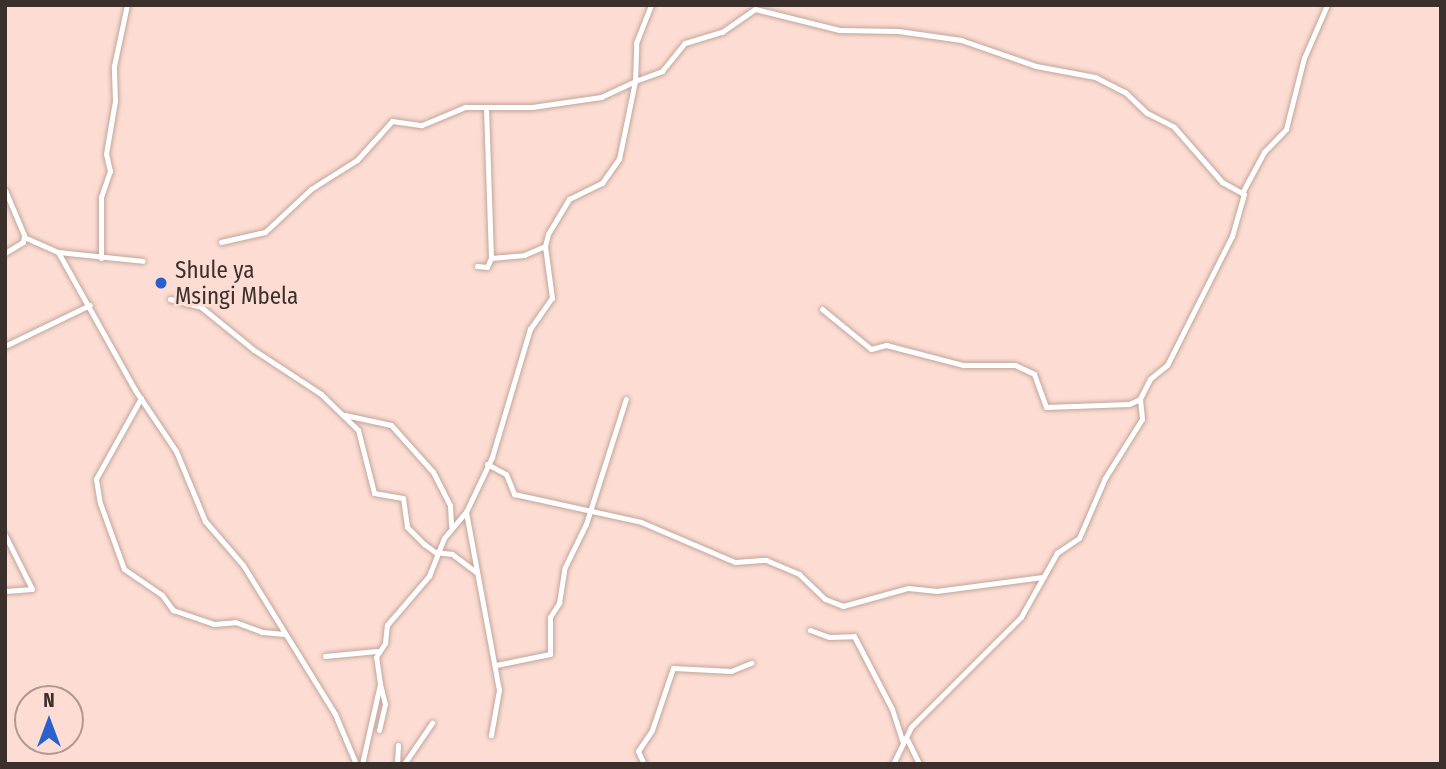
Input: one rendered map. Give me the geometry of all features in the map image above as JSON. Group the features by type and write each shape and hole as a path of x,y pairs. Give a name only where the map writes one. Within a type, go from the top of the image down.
{"street":[{"path":"101,258 101,197 110,171 106,154 115,101 114,66 127,5"},
{"path":"451,526 466,512 488,464 513,396 530,329 552,298 545,246 569,199 602,183 619,159 635,81 636,43 652,5"},
{"path":"892,764 911,727 964,669 1021,617 1057,553 1079,538 1105,478 1142,419 1140,399 1150,379 1167,365 1232,236 1242,213 1242,193 1264,152 1286,129 1304,58 1327,5"},
{"path":"220,242 265,232 312,189 356,160 392,121 422,125 465,107 485,109 601,97 662,71 685,43 722,32 745,13 761,8 839,30 898,31 961,40 1036,66 1095,77 1174,127 1222,182 1242,193"},
{"path":"477,266 487,267 491,258 485,109"},
{"path":"5,190 24,237 58,253 143,261"},
{"path":"5,253 24,237"},
{"path":"491,258 524,255 545,246"},
{"path":"58,253 141,398 184,466 205,521 243,565 335,714 356,764"},
{"path":"170,299 201,307 275,365 321,394 358,430 374,493 403,498 407,527 424,544 466,562 476,572"},
{"path":"5,346 90,305"},
{"path":"822,309 871,349 886,345 963,365 1015,365 1034,374 1046,407 1129,404 1140,399"},
{"path":"141,398 96,479 100,503 124,569 162,595 173,610 214,624 235,622 262,632 285,634"},
{"path":"496,665 550,654 550,617 559,603 565,567 590,512 626,399"},
{"path":"325,656 377,651 385,643 387,625 429,576 442,553 451,526 450,505 433,472 391,425 336,411"},
{"path":"488,464 506,474 514,494 641,522 734,562 766,560 799,574 825,599 843,606 908,588 937,592 1042,577"},
{"path":"466,512 499,690 491,735"},
{"path":"5,535 32,589 5,591"},
{"path":"810,630 829,637 854,636 919,764"},
{"path":"377,651 385,704 379,730"},
{"path":"643,764 638,751 652,730 673,668 731,671 751,663"},
{"path":"362,764 380,684"},
{"path":"404,764 432,723"},
{"path":"397,764 398,745"}],"place":[{"name":"Shule ya Msingi Mbela","path":"161,283"}]}
